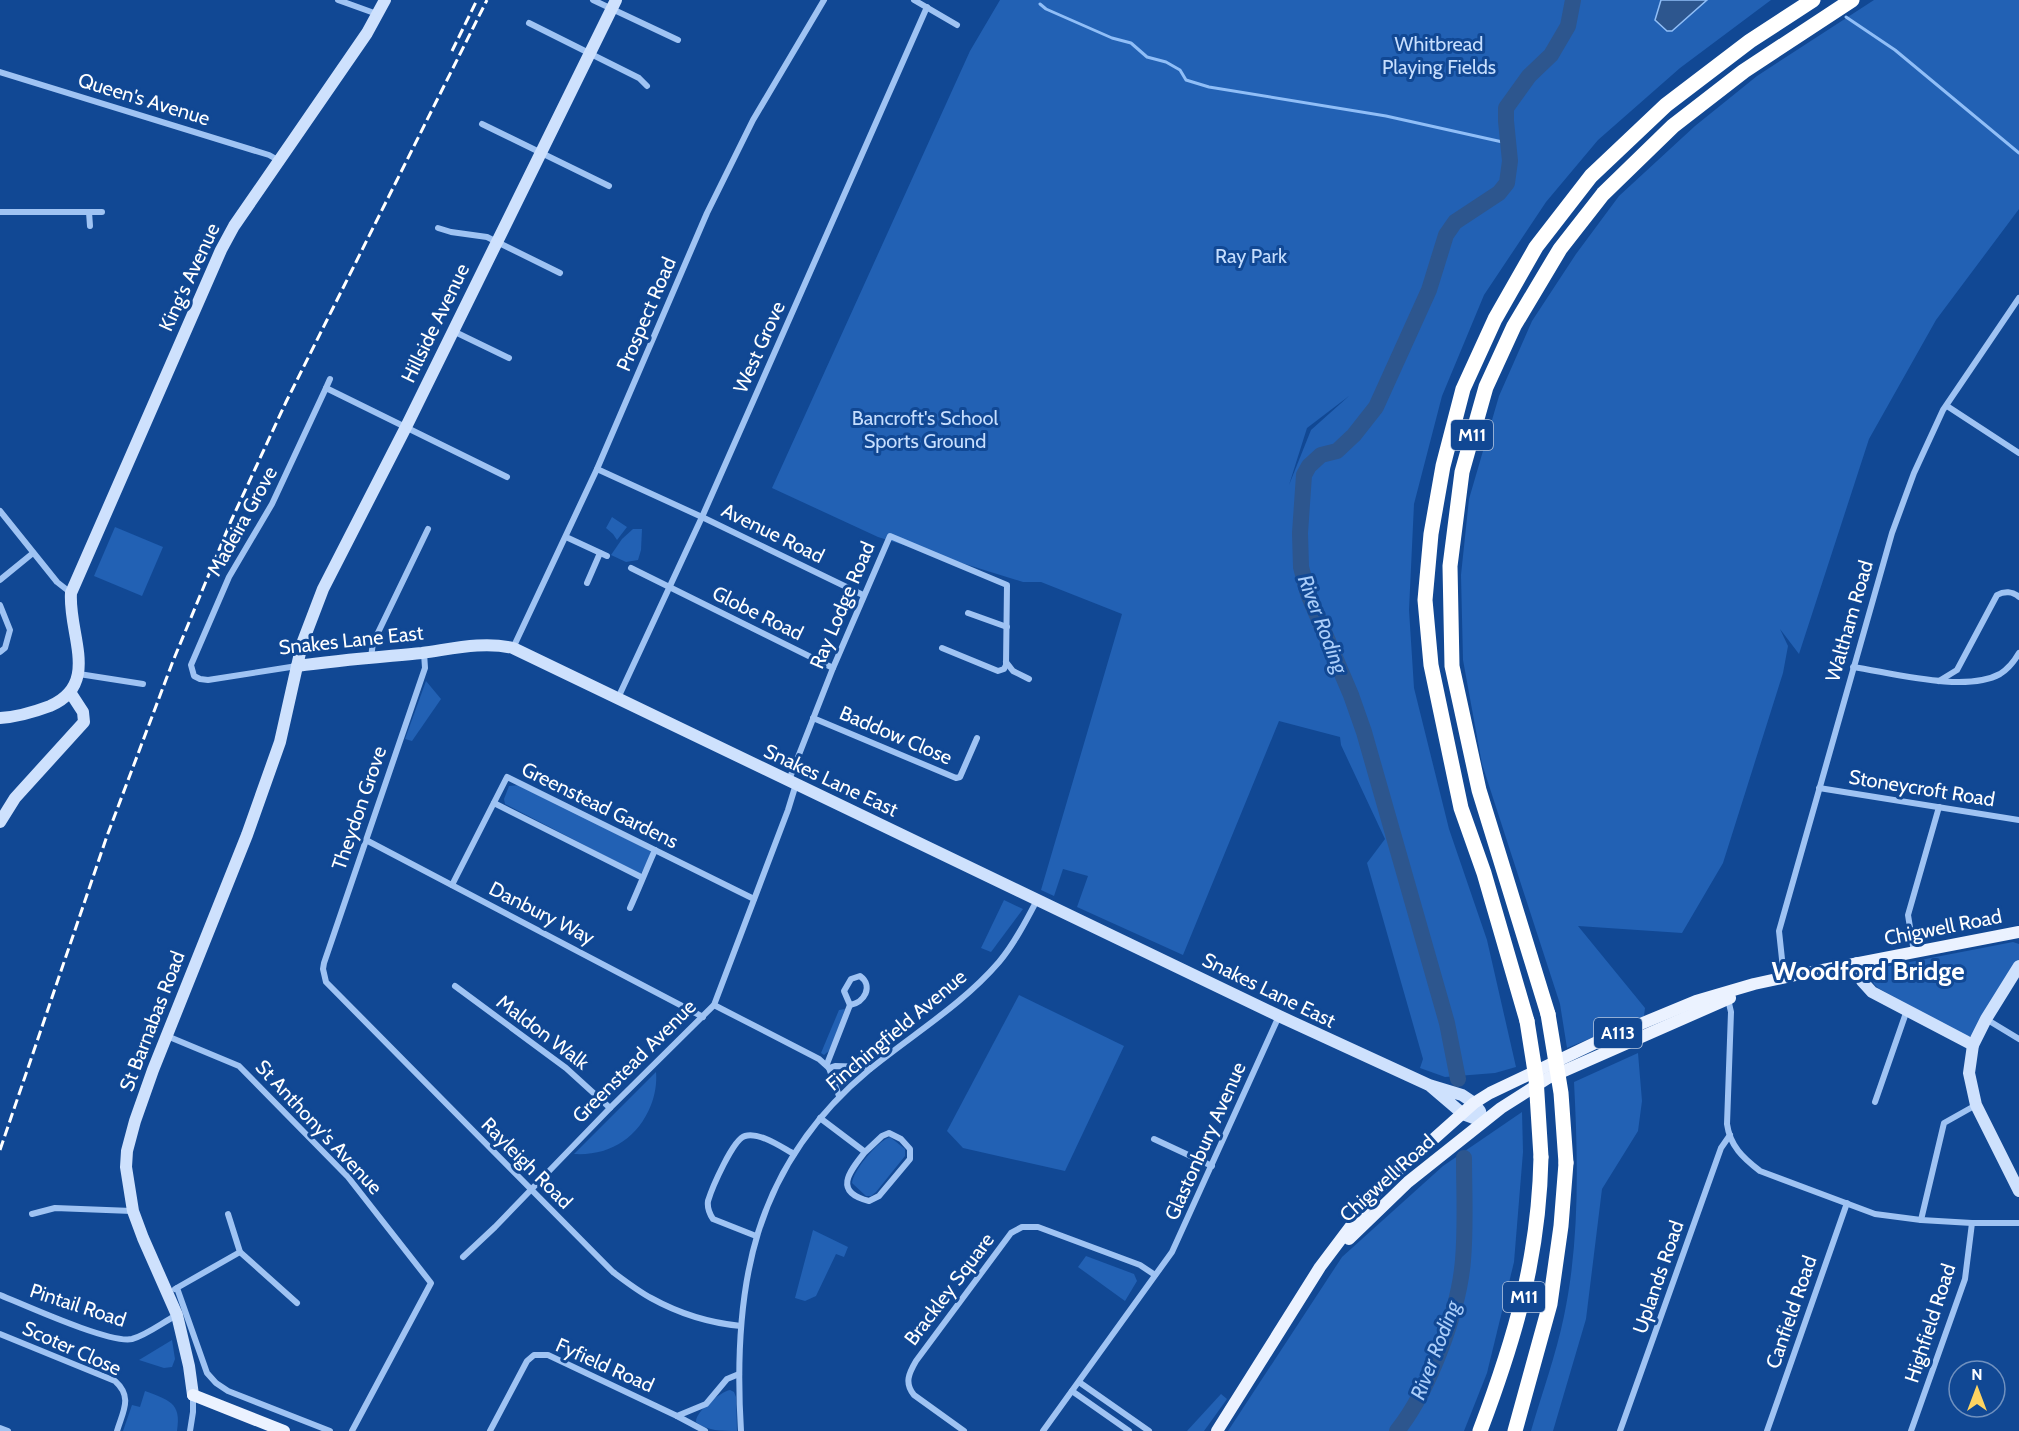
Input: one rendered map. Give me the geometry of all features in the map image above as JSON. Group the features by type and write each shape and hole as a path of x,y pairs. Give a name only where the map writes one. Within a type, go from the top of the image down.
{"highway":[{"name":"M11","path":"1480,1431 1524,1300 1536,1238 1541,1157 1536,1077 1527,1020 1484,873 1461,808 1431,665 1425,600 1431,534 1443,466 1463,388 1495,319 1536,247 1591,176 1666,105 1750,41 1813,0"},
{"name":"M11","path":"1515,1431 1550,1304 1561,1226 1566,1163 1561,1093 1548,1014 1479,790 1452,666 1450,566 1462,472 1486,387 1514,326 1560,249 1603,194 1673,126 1744,71 1852,0"}],"main road":[{"name":"Chigwell Road","path":"1217,1431 1320,1267 1381,1186 1474,1103 1499,1088 1659,1015 1784,978 2019,932"},
{"name":"Chigwell Road","path":"1320,1267 1408,1182 1482,1121 1548,1077 1727,995"},
{"path":"192,1395 284,1431"}],"street":[{"path":"338,0 379,14"},
{"name":"King's Avenue","path":"71,593 221,250 234,226 278,160 379,14 385,0"},
{"path":"593,0 614,5 678,40"},
{"name":"Prospect Road","path":"513,648 597,469 708,213 759,110 824,0"},
{"path":"914,0 957,25"},
{"name":"Hillside Avenue","path":"297,666 304,637 323,589 406,427 614,5"},
{"name":"West Grove","path":"618,698 702,517 927,8"},
{"path":"529,23 639,78 647,86"},
{"name":"Queen's Avenue","path":"0,72 269,154 278,160"},
{"path":"482,124 609,186"},
{"path":"0,212 102,212"},
{"path":"89,212 90,226"},
{"path":"438,228 487,237 560,273"},
{"name":"Waltham Road","path":"1784,978 1779,931 1892,533 1914,473 1943,410 2019,298"},
{"path":"452,331 509,358"},
{"name":"Madeira Grove","path":"192,671 193,658 229,578 272,504 330,379"},
{"path":"326,388 507,477"},
{"path":"1947,406 2019,453"},
{"name":"Avenue Road","path":"597,469 863,595"},
{"path":"0,511 57,582 71,593 70,603 79,674 70,692 62,700 42,709 0,718"},
{"path":"371,657 373,643 428,529"},
{"name":"Ray Lodge Road","path":"792,782 813,718 888,538 892,536 1007,585 1006,664"},
{"path":"566,537 604,555 587,584"},
{"path":"0,580 33,554"},
{"name":"Globe Road","path":"631,568 833,668"},
{"path":"1938,681 1957,670 1997,595 2007,592 2019,597"},
{"path":"0,605 10,630 5,648 0,652"},
{"path":"968,613 1007,627"},
{"name":"Snakes Lane East","path":"192,671 200,679 208,680 297,666 458,647 502,645 513,648 1279,1016 1429,1085 1462,1095 1474,1103"},
{"path":"942,648 998,671 1004,669 1006,664 1013,671 1029,679"},
{"name":"Theydon Grove","path":"324,974 324,963 424,668 424,652"},
{"path":"1853,667 1938,681 1971,683 2001,673 2019,653"},
{"name":"St Barnabas Road","path":"192,1395 189,1366 173,1290 143,1238 133,1211 126,1167 127,1152 135,1121 276,752 297,666"},
{"path":"79,674 143,684"},
{"path":"0,822 15,798 84,722 83,712 70,692"},
{"name":"Baddow Close","path":"813,718 956,778 960,777 977,738"},
{"name":"Greenstead Gardens","path":"452,885 509,777 754,899"},
{"name":"Greenstead Avenue","path":"463,1257 714,1005 754,899 792,782"},
{"name":"Stoneycroft Road","path":"1819,788 2019,820"},
{"path":"494,803 641,877"},
{"path":"1914,952 1908,915 1939,807"},
{"name":"Danbury Way","path":"366,840 703,1017"},
{"path":"630,908 642,883 641,877 655,850"},
{"name":"Finchingfield Avenue","path":"741,1431 739,1374 743,1298 756,1236 773,1190 794,1154 839,1096 970,992 1000,961 1037,900"},
{"path":"1857,963 1862,981 1872,992 1973,1045"},
{"path":"2019,966 1986,1019 1973,1045 1969,1073 1976,1105 2019,1191"},
{"name":"Rayleigh Road","path":"324,974 326,982 613,1272 651,1299 686,1314 741,1326"},
{"path":"839,1096 828,1066 849,1005 844,991 851,979 860,976 867,984 865,996 858,1003 849,1005"},
{"name":"Maldon Walk","path":"454,986 566,1068 610,1107"},
{"path":"1727,995 1731,1012 1727,1124 1738,1152 1760,1171 1875,1214 1972,1224 2019,1223"},
{"path":"714,1005 828,1066 868,1067 870,1070"},
{"path":"1875,1102 1908,1010"},
{"name":"Glastonbury Avenue","path":"1155,1275 1172,1252 1279,1016"},
{"path":"1986,1019 2019,1039"},
{"name":"St Anthony's Avenue","path":"167,1036 239,1066 348,1177 431,1283 352,1431"},
{"name":"Snakes Lane East","path":"1429,1085 1462,1114"},
{"path":"1474,1103 1480,1111 1482,1121"},
{"path":"1921,1220 1944,1123 1976,1105"},
{"path":"1462,1114 1482,1121"},
{"path":"820,1118 865,1152"},
{"path":"889,1133 896,1135 907,1144 911,1154 910,1159 879,1196 869,1201 859,1198 850,1190 847,1182 849,1173 865,1152 882,1136 889,1133"},
{"name":"Uplands Road","path":"1620,1431 1721,1148 1730,1135"},
{"path":"756,1236 712,1219 709,1213 708,1201 733,1147 739,1139 754,1136 794,1154"},
{"path":"1154,1139 1212,1166"},
{"name":"Canfield Road","path":"1767,1431 1847,1203"},
{"path":"32,1214 55,1208 133,1211"},
{"path":"228,1214 240,1252 297,1303"},
{"name":"Highfield Road","path":"1911,1431 1965,1279 1972,1224"},
{"name":"Brackley Square","path":"964,1431 914,1395 909,1389 908,1376 916,1361 1011,1233 1022,1227 1038,1227 1140,1265 1155,1275"},
{"path":"240,1252 173,1290 207,1373 228,1391 330,1431"},
{"path":"1043,1431 1155,1275"},
{"name":"Pintail Road","path":"0,1295 74,1325 122,1340 135,1338 177,1315"},
{"name":"Scoter Close","path":"0,1334 115,1381 121,1386 126,1396 117,1431"},
{"name":"Fyfield Road","path":"490,1431 528,1361 534,1355 548,1355 705,1431"},
{"path":"676,1416 706,1404 727,1379 739,1374"},
{"path":"1078,1382 1149,1431"},
{"path":"1072,1391 1129,1431"},
{"path":"190,1431 193,1413 192,1395"},
{"path":"0,1428 9,1431"}],"green space":[{"path":"1000,0 1771,0 1680,68 1598,140 1546,202 1484,295 1442,396 1414,504 1409,610 1414,688 1449,829 1487,940 1516,1067 1495,1073 1445,1077 1420,1068 1423,1059 1367,863 1385,839 1341,745 1340,737 1279,721 1183,955 1077,907 1088,876 1063,869 1054,896 1041,890 1122,614 1041,582 1023,582 878,537 772,488 970,51","holes":["1349,396 1311,430 1289,485 1307,428"]},
{"path":"1874,0 2019,0 2019,209 1936,320 1869,439 1799,654 1780,629 1788,646 1783,673 1723,863 1682,933 1578,926 1645,1008 1644,1016 1567,1048 1560,1004 1482,764 1463,660 1461,575 1469,499 1499,396 1532,321 1576,254 1619,196 1695,126 1757,76"},
{"path":"612,517 627,527 617,540 606,528"},
{"path":"115,527 163,547 142,596 94,576"},
{"path":"633,529 642,529 638,560 626,562 611,555 622,539"},
{"path":"426,681 441,699 412,741 405,739"},
{"path":"520,785 652,852 642,872 640,874 505,804 504,799 509,786"},
{"path":"1004,900 1023,909 991,952 981,948"},
{"path":"2013,942 2019,944 2019,961 1972,1036 1965,1036 1878,988 1872,977 1879,968"},
{"path":"1019,995 1124,1046 1065,1171 963,1148 947,1131"},
{"path":"845,1009 830,1050 824,1055 821,1053 839,1010"},
{"path":"1638,1053 1642,1101 1638,1131 1602,1189 1586,1319 1553,1431 1531,1431 1561,1331 1573,1258 1577,1170 1574,1082"},
{"path":"843,1071 854,1072 856,1075 846,1085 840,1085 837,1083 836,1075"},
{"path":"656,1072 651,1105 639,1127 630,1136 621,1143 599,1152 574,1154"},
{"path":"1522,1112 1523,1152 1514,1262 1487,1373 1464,1431 1228,1431 1342,1257 1443,1166"},
{"path":"890,1137 905,1149 905,1156 876,1192 871,1196 866,1196 852,1183 853,1177 873,1150"},
{"path":"813,1230 848,1247 844,1257 836,1254 816,1296 805,1301 795,1298"},
{"path":"1086,1256 1134,1274 1137,1281 1125,1301 1078,1267"},
{"path":"172,1340 175,1359 172,1367 164,1368 139,1360"},
{"path":"730,1390 736,1397 737,1431 710,1429 696,1422 699,1413 709,1403 720,1394"},
{"path":"145,1391 172,1404 177,1414 177,1431 123,1431 132,1405 140,1407"},
{"path":"1221,1394 1227,1399 1204,1431 1187,1431"}],"shaded area":[{"path":"1661,0 1707,0 1672,31 1667,31 1655,20"}],"waterway":[{"name":"River Roding","path":"1458,1079 1447,1023 1364,732 1351,695 1308,594 1301,567 1300,533 1304,475 1309,466 1321,455 1337,451 1354,435 1376,407 1429,290 1446,235 1455,222 1499,193 1507,183 1510,161 1506,108 1529,76 1551,55 1568,26 1573,0"},
{"path":"1040,4 1046,9 1112,38 1131,43 1147,57 1166,62 1180,70 1186,80 1209,87 1386,116 1507,143"},
{"path":"1846,17 1895,50 2019,153"},
{"name":"River Roding","path":"1397,1431 1431,1373 1456,1303 1464,1247 1464,1158"}],"railway":[{"path":"452,51 477,0"},
{"path":"0,1150 107,836 173,661 231,521 286,402 487,0"}],"district":[{"name":"Woodford Bridge","path":"1868,971"}],"park label":[{"name":"Whitbread Playing Fields","path":"1439,56"},
{"name":"Ray Park","path":"1251,256"},
{"name":"Bancroft's School Sports Ground","path":"925,430"}]}
